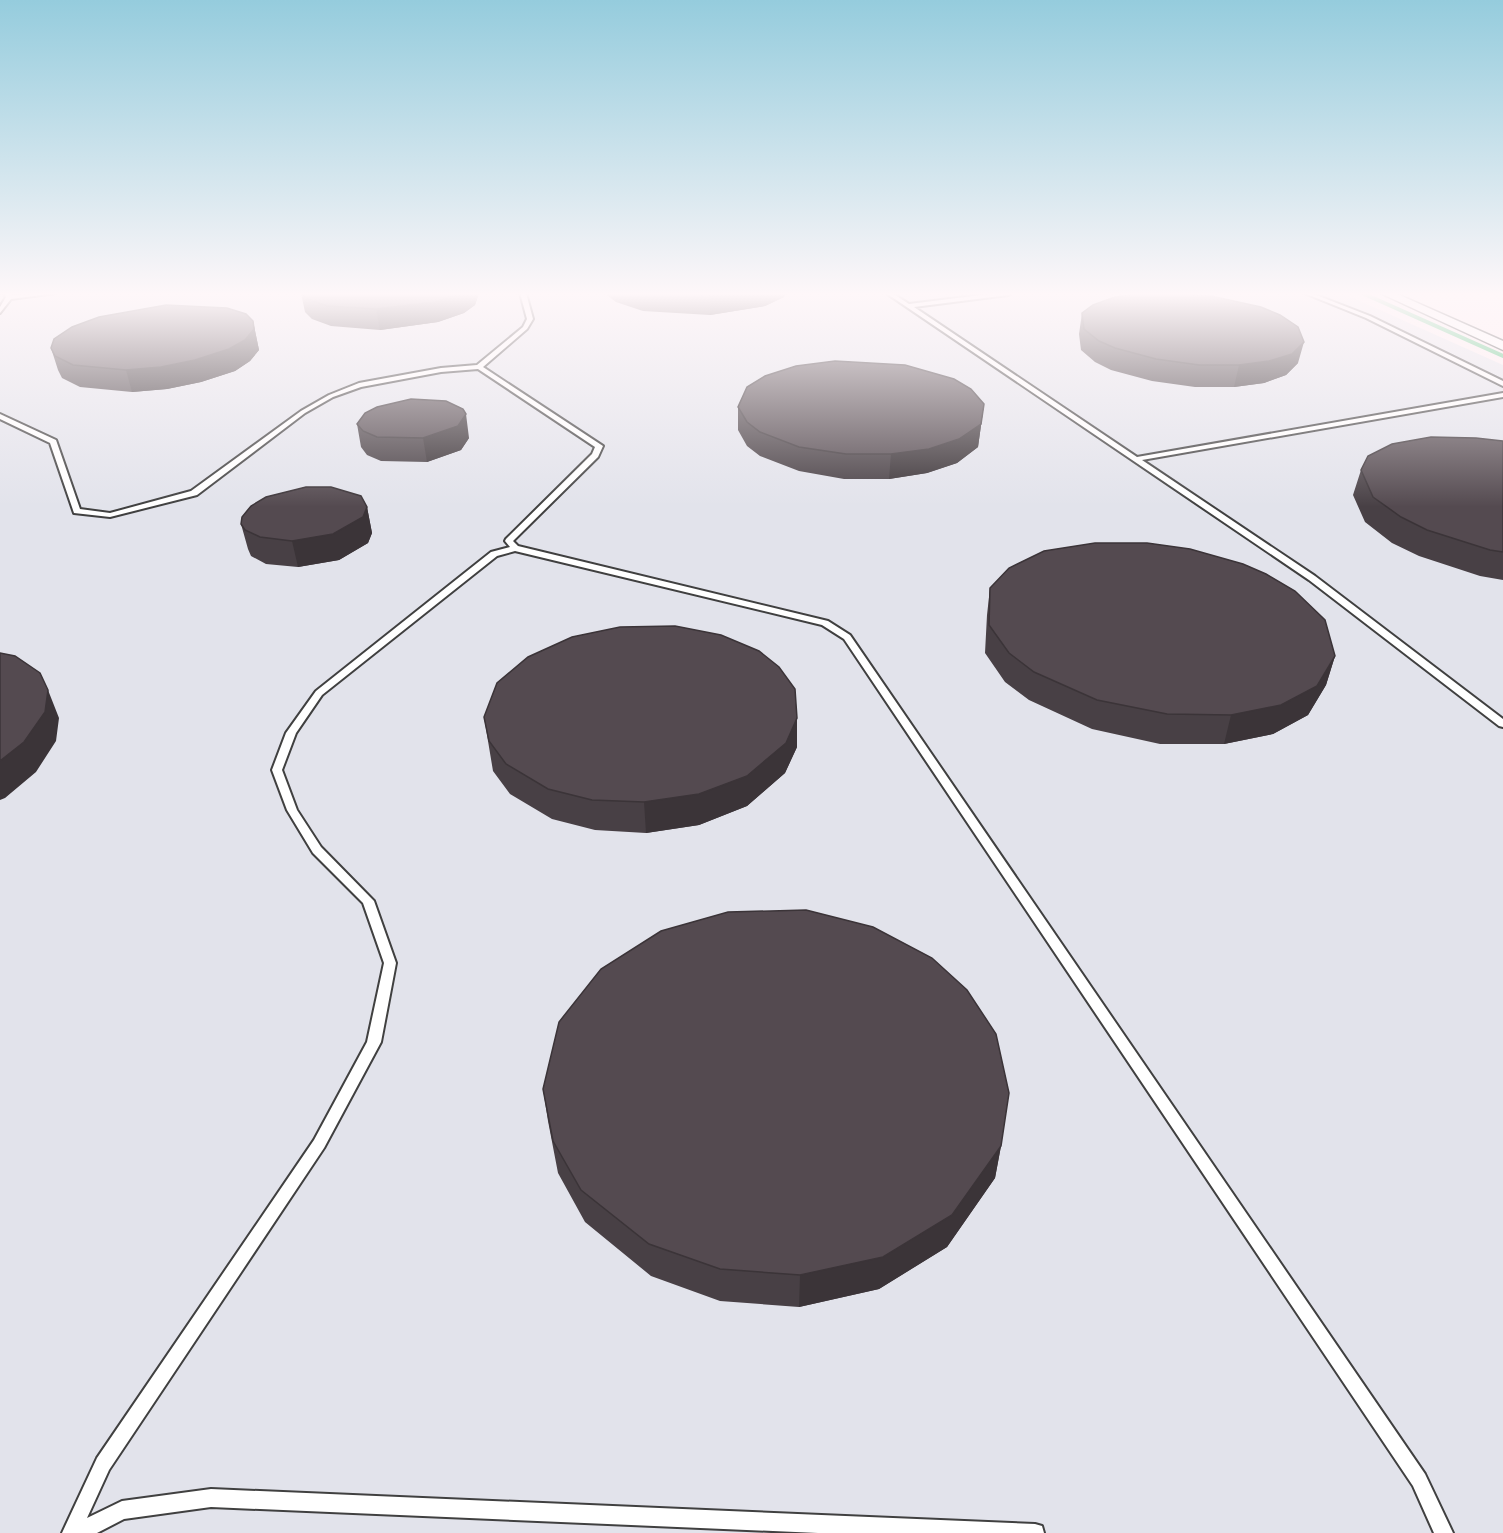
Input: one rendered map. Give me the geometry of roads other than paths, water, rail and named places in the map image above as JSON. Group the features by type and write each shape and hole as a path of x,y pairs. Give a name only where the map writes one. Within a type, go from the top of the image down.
{"lane":[{"path":"479,368 483,365"},
{"path":"995,365 1312,578 1503,724"},
{"path":"1464,365 1503,384"},
{"path":"0,416 53,442 77,511 110,515 194,493 303,412 331,396 359,385 441,370 479,368 599,446 595,455 509,541 515,548"},
{"path":"1136,459 1503,395"},
{"path":"71,1533 103,1464 319,1144 374,1042 390,963 368,901 317,850 292,810 277,770 291,733 319,693 494,554 515,548 825,623 847,637 1419,1480 1444,1533"},
{"path":"78,1533 122,1510 211,1498 1035,1533"}]}
